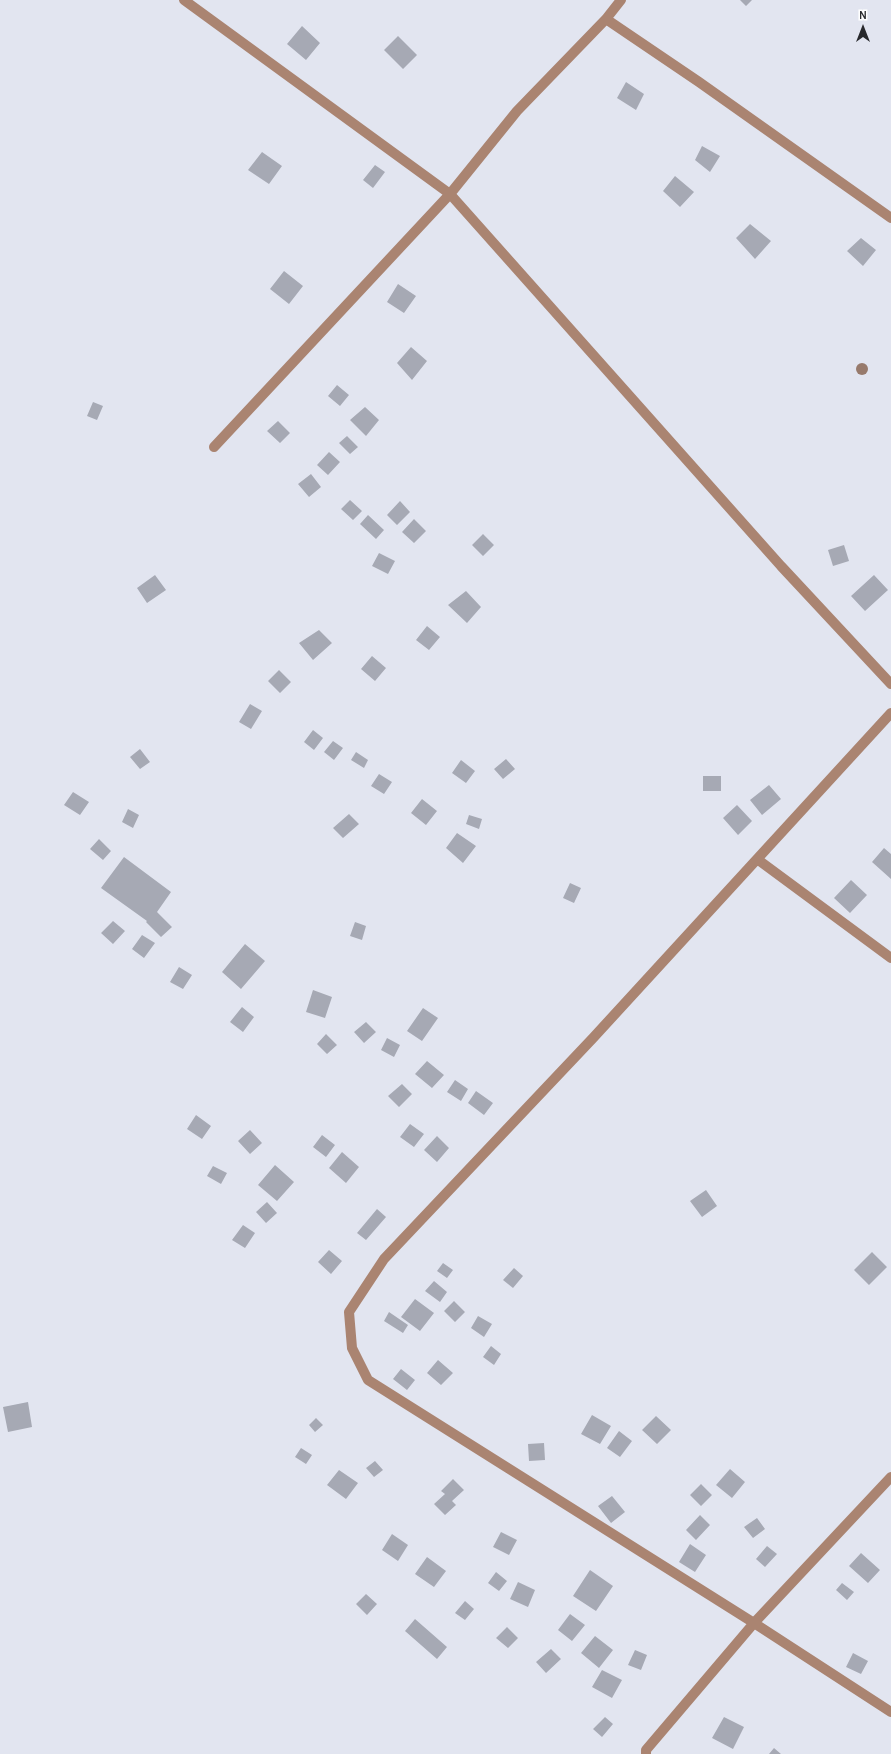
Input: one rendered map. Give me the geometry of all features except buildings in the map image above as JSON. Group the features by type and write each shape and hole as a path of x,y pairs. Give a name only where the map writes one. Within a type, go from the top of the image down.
{"street":[{"path":"184,0 450,194 781,566 891,684"},
{"path":"214,447 450,194 517,111 606,19 621,0"},
{"path":"606,19 699,82 891,218"},
{"path":"891,713 593,1038 384,1259 349,1312 352,1348 368,1380 754,1623 891,1712"},
{"path":"757,859 891,958"},
{"path":"646,1754 646,1750 754,1623 891,1477"}]}
